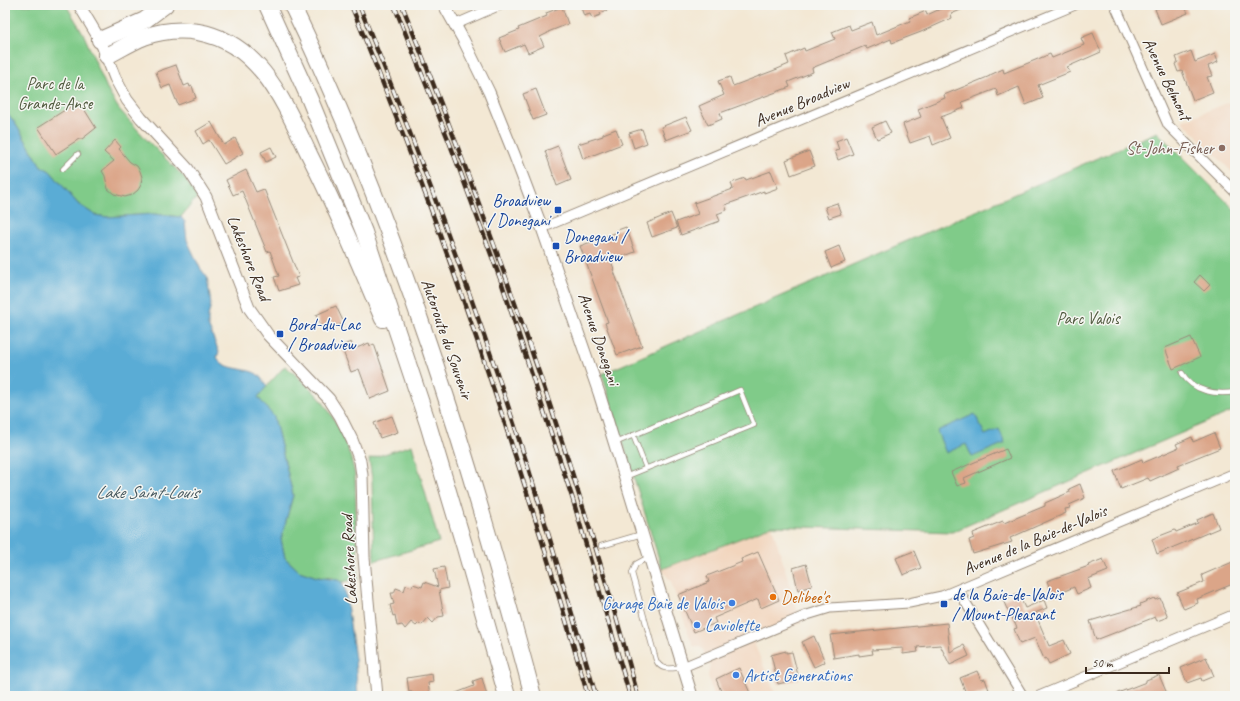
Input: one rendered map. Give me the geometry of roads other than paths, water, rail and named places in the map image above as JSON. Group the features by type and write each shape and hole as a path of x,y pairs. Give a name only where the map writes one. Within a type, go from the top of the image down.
{"highway":[{"path":"100,40 146,20 165,5"},
{"path":"267,5 310,100 364,232 428,424 468,554 507,696"},
{"name":"Autoroute du Souvenir","path":"292,5 326,81 387,227 426,335 456,425 485,522 533,696"},
{"path":"107,56 135,41 156,34 191,31 214,36 231,44 245,53 261,69 292,120 324,183 428,424"}],"street":[{"name":"Lakeshore Road","path":"79,5 100,40 115,78 127,100 141,118 188,169 206,197 249,308 268,335 329,399 340,416 352,440 360,461 362,476 365,571 377,696"},
{"name":"Avenue Donegani","path":"444,5 471,56 495,107 542,228 600,393 692,696"},
{"path":"454,25 500,5"},
{"name":"Avenue Broadview","path":"542,228 1075,5"},
{"name":"Avenue Belmont","path":"1115,5 1168,125 1235,192"},
{"name":"Avenue de la Baie-de-Valois","path":"683,666 807,615 830,608 909,603 942,596 1235,473"},
{"path":"958,590 1023,696"},
{"path":"1039,696 1235,614"}],"lane":[{"path":"63,169 78,154"},
{"path":"1182,373 1191,384 1200,389 1225,394 1235,392"},
{"path":"615,442 740,390 754,425 625,477"},
{"path":"633,435 646,468"},
{"path":"601,546 642,534"},
{"path":"649,558 636,564 632,573 656,660 658,665 664,668 683,666"}],"water":[{"name":"Lake Saint-Louis","path":"5,110 15,123 41,166 50,171 78,204 95,215 107,217 154,214 181,217 185,222 187,240 200,268 207,277 211,304 208,325 219,352 217,357 225,365 257,374 267,386 258,397 274,417 293,495 281,539 285,558 299,571 317,577 342,582 345,590 355,659 358,696 5,696"},
{"path":"975,414 985,435 999,429 1005,443 972,457 966,444 946,453 937,431"}],"railway":[{"path":"351,5 418,175 480,347 536,521 588,696"},
{"path":"359,5 448,233 508,406 527,464 596,696"},
{"path":"394,5 450,144 501,281 573,500 630,696"},
{"path":"402,5 436,90 500,261 560,434 614,608 638,696"}],"place":[{"name":"St-John-Fisher","path":"1222,148"},
{"name":"Broadview / Donegani","path":"558,210"},
{"name":"Donegani / Broadview","path":"556,246"},
{"name":"Bord-du-Lac / Broadview","path":"280,334"},
{"name":"Delibee's","path":"773,597"},
{"name":"Garage Baie de Valois","path":"732,603"},
{"name":"de la Baie-de-Valois / Mount-Pleasant","path":"944,604"},
{"name":"Laviolette","path":"697,625"},
{"name":"Artist Generations","path":"736,675"}],"park label":[{"name":"Parc de la Grande-Anse","path":"55,93"},
{"name":"Parc Valois","path":"1088,318"}]}
